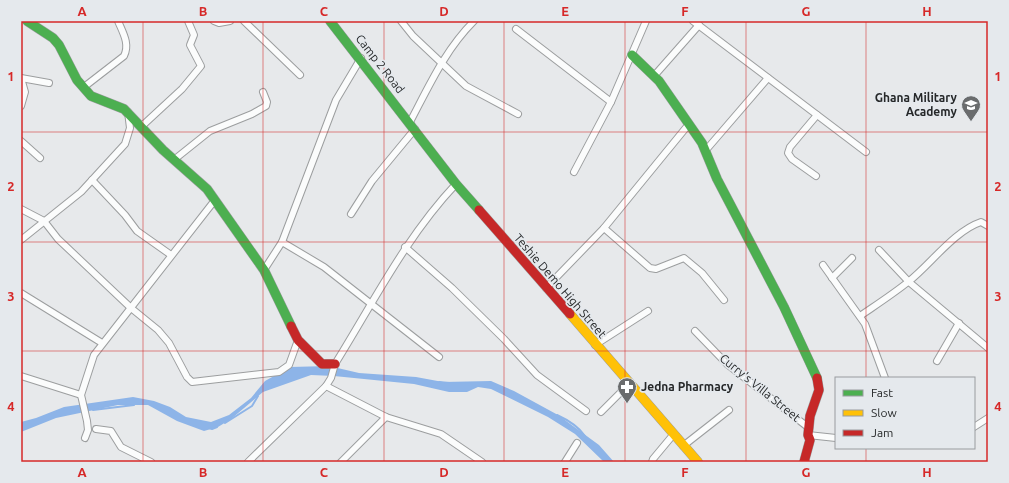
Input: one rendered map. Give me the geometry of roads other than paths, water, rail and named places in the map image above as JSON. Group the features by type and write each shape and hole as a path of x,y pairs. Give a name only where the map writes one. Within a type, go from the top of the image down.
{"street":[{"path":"27,21 53,38 59,45 77,80 91,96 117,104 128,112 163,150 197,178 215,200 264,270 298,340 322,364 335,364"},
{"path":"84,88 124,56 127,51 127,43 118,21"},
{"path":"142,126 188,83 201,66 190,45 194,35 188,21"},
{"path":"214,21 219,23 230,21"},
{"path":"244,21 300,75"},
{"name":"Camp 2 Road","path":"330,21 361,58 410,122"},
{"path":"401,21 406,29 469,89 518,114"},
{"path":"574,172 611,102 646,21"},
{"path":"693,21 866,152"},
{"path":"410,122 441,63 455,42 472,22"},
{"path":"654,76 699,25"},
{"path":"516,29 611,102"},
{"path":"632,55 654,76 706,150 717,179 784,308 817,377 820,390 810,416 810,440 804,462"},
{"path":"264,270 282,242 336,100 361,58"},
{"path":"21,106 25,92 21,78 49,83"},
{"path":"706,150 768,78"},
{"path":"175,159 217,128 260,110 267,102 263,92"},
{"path":"21,240 81,192 125,144 130,128 128,112"},
{"path":"816,176 792,159 788,153 790,147 817,115"},
{"name":"Teshie Demo High Street","path":"410,122 456,184 698,462"},
{"path":"546,288 604,228 689,124"},
{"path":"351,214 372,181 415,129"},
{"path":"21,141 40,158"},
{"path":"92,180 125,215 137,231 171,255"},
{"path":"248,462 326,386 331,378 335,364 372,305 405,247 443,198 456,184"},
{"path":"85,438 88,430 82,395 91,362 102,343 215,200"},
{"path":"21,209 44,221 58,239 130,308 162,334 187,377 192,382 279,372 288,365 298,340"},
{"path":"860,316 909,282 949,244 975,224 981,222 988,226"},
{"path":"604,228 650,268 656,269 684,258 702,273 724,300"},
{"path":"282,242 324,267 439,357"},
{"path":"405,247 452,288 538,375 586,411"},
{"path":"879,250 909,282 988,348"},
{"path":"832,278 852,258"},
{"path":"823,265 860,316 874,346 885,377"},
{"path":"21,293 102,343"},
{"path":"595,345 648,311"},
{"path":"937,361 959,323"},
{"name":"Curry's Villa Street","path":"695,331 727,364 809,431"},
{"path":"21,376 82,395"},
{"path":"601,412 629,384"},
{"path":"326,386 386,417 441,434 482,462"},
{"path":"683,446 729,410"},
{"path":"341,462 386,417"},
{"path":"975,426 988,418"},
{"path":"96,429 110,431 121,447 151,462"},
{"path":"809,431 835,438"},
{"path":"652,462 673,435"},
{"path":"565,462 577,443"}],"water":[{"path":"329,366 359,373 416,377 443,382 491,381 514,391 558,415 599,445 614,462 604,462 575,434 548,417 491,389 478,387 467,392 449,392 414,384 334,376 311,375 263,392 231,419 218,427 204,431 177,421 148,405 118,405 56,418 21,432 21,422 64,407 133,397 154,401 170,407 186,417 211,422 229,415 251,398 265,381 290,367"}],"waterway":[{"path":"439,382 449,383"},
{"path":"225,423 252,406 258,396"},
{"path":"93,410 134,405"},
{"path":"557,415 579,429 585,436"},
{"path":"209,428 212,429 217,427"}],"place":[{"name":"Ghana Military Academy","path":"971,122"},
{"name":"Jedna Pharmacy","path":"627,404"}]}
